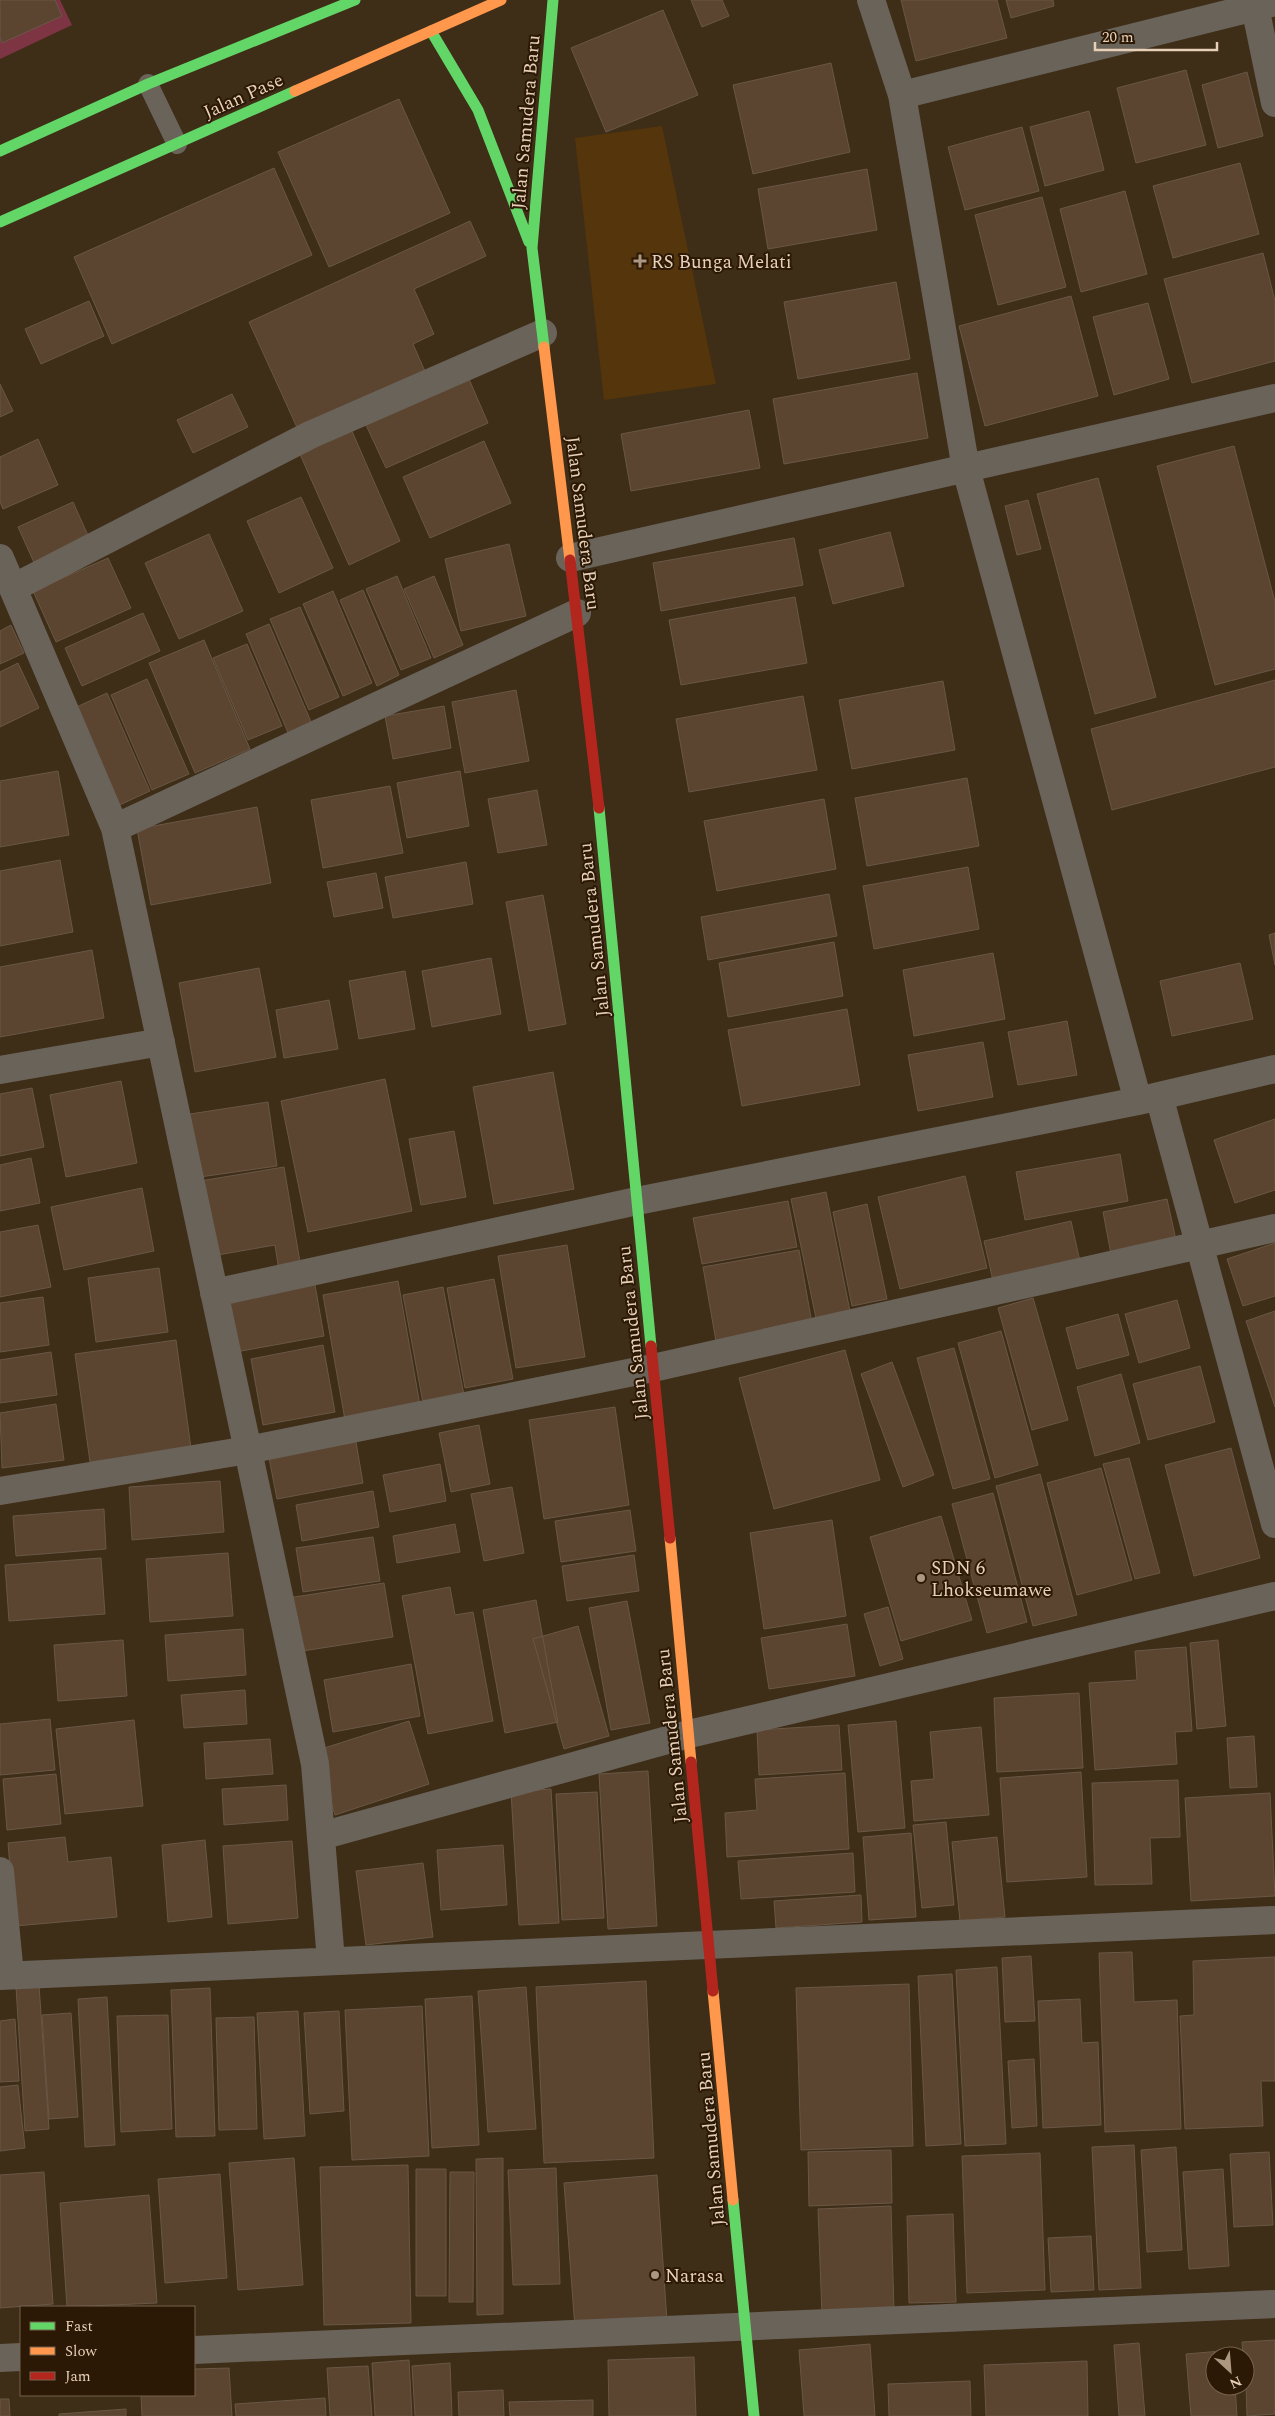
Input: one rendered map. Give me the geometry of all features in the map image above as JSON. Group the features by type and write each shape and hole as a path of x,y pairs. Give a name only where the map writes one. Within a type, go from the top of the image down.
{"street":[{"path":"0,151 148,84 355,0"},
{"name":"Jalan Pase","path":"0,222 501,0"},
{"name":"Jalan Samudera Baru","path":"553,0 532,248 596,773 754,2416"},
{"path":"871,0 902,95 966,469 1148,1099 1199,1245 1275,1524"},
{"path":"902,95 1265,4 1275,103"},
{"name":"Jalan Samudera Baru","path":"431,31 478,110 532,248"},
{"path":"13,588 310,435 543,333"},
{"path":"570,558 1275,398"},
{"path":"0,558 115,828 315,1764 331,1961"},
{"path":"115,828 577,613"},
{"path":"0,1070 161,1042"},
{"path":"214,1293 637,1201 1148,1099 1275,1069"},
{"path":"0,1490 248,1450 653,1368 1275,1228"},
{"path":"321,1836 689,1734 1275,1596"},
{"path":"0,1871 5,1975 1275,1920"},
{"path":"195,2350 1275,2304"},
{"path":"0,2358 20,2357"}],"lane":[{"path":"148,84 177,144"}],"shaded area":[{"path":"0,0 60,0 72,25 0,59"},
{"name":"RS Bunga Melati","path":"662,126 716,384 604,400 575,138"}],"building":[{"path":"0,0 55,0 62,16 2,43 0,38"},
{"path":"691,0 722,0 729,16 702,27"},
{"path":"901,0 997,0 1007,38 916,61"},
{"path":"1006,0 1053,0 1054,6 1011,18"},
{"path":"663,10 698,95 606,132 571,48"},
{"path":"831,63 850,152 753,174 733,85"},
{"path":"1186,70 1206,145 1136,163 1117,88"},
{"path":"1247,72 1263,136 1218,148 1202,85"},
{"path":"399,99 450,213 329,267 278,152"},
{"path":"1089,111 1104,170 1045,186 1030,127"},
{"path":"1022,127 1039,191 965,210 948,147"},
{"path":"1240,163 1259,234 1173,258 1153,186"},
{"path":"274,168 312,255 112,344 74,257"},
{"path":"867,169 877,230 768,249 758,189"},
{"path":"1125,191 1147,274 1081,292 1060,209"},
{"path":"1042,197 1066,287 998,305 975,215"},
{"path":"470,221 486,256 414,289 434,334 413,344 427,376 300,434 249,322"},
{"path":"1263,253 1275,301 1275,361 1192,383 1164,279"},
{"path":"896,282 910,359 798,379 784,302"},
{"path":"1071,296 1098,396 985,426 959,326"},
{"path":"89,301 104,336 41,364 25,329"},
{"path":"1148,303 1169,379 1114,395 1093,317"},
{"path":"917,373 928,438 784,464 773,399"},
{"path":"469,379 488,423 386,468 366,425"},
{"path":"0,384 13,411 0,417"},
{"path":"232,394 248,427 193,453 177,420"},
{"path":"749,410 760,468 631,491 621,434"},
{"path":"351,429 400,541 349,565 299,452"},
{"path":"38,439 58,485 3,509 0,502 0,457"},
{"path":"484,441 511,503 430,538 403,477"},
{"path":"1234,446 1275,602 1275,669 1215,685 1157,466"},
{"path":"1098,478 1156,697 1095,714 1037,494"},
{"path":"301,497 333,568 279,593 247,521"},
{"path":"1028,500 1041,549 1017,555 1005,506"},
{"path":"73,502 91,542 36,567 18,527"},
{"path":"890,532 904,586 833,604 819,550"},
{"path":"209,534 243,611 179,639 145,563"},
{"path":"794,538 803,585 661,611 653,563"},
{"path":"509,544 526,616 461,631 445,559"},
{"path":"108,558 131,608 56,642 33,591"},
{"path":"397,576 431,658 401,670 366,589"},
{"path":"434,576 463,645 434,658 404,589"},
{"path":"363,590 399,675 377,686 340,600"},
{"path":"333,591 372,683 343,696 303,604"},
{"path":"795,597 807,663 681,685 669,620"},
{"path":"300,607 339,697 309,710 270,619"},
{"path":"143,613 160,651 82,686 65,648"},
{"path":"269,624 312,724 289,735 246,634"},
{"path":"11,625 24,653 0,664 0,631"},
{"path":"204,640 250,749 195,773 149,663"},
{"path":"247,644 282,726 248,740 213,658"},
{"path":"18,663 39,708 0,727 0,672"},
{"path":"147,679 189,774 152,790 111,695"},
{"path":"1275,680 1275,767 1112,810 1091,729"},
{"path":"943,681 955,750 852,769 839,700"},
{"path":"516,690 529,761 465,773 452,702"},
{"path":"107,693 150,791 113,808 70,710"},
{"path":"803,696 817,770 689,792 676,719"},
{"path":"444,706 451,748 393,759 385,716"},
{"path":"58,771 69,835 0,847 0,781"},
{"path":"460,771 469,826 407,838 397,783"},
{"path":"967,778 979,846 867,866 855,798"},
{"path":"390,786 403,853 323,868 311,800"},
{"path":"537,790 547,845 498,853 488,799"},
{"path":"824,799 836,869 717,891 704,821"},
{"path":"257,807 271,883 151,905 137,829"},
{"path":"60,860 73,932 0,946 0,871"},
{"path":"466,862 473,904 393,918 385,877"},
{"path":"968,867 979,929 874,949 863,886"},
{"path":"376,873 383,908 334,917 327,882"},
{"path":"829,894 837,936 708,960 701,917"},
{"path":"543,895 566,1024 529,1031 506,902"},
{"path":"1275,933 1275,965 1269,935"},
{"path":"834,942 843,996 728,1017 719,963"},
{"path":"92,950 104,1018 0,1037 0,967"},
{"path":"993,953 1005,1019 914,1036 903,970"},
{"path":"491,958 501,1014 432,1027 422,971"},
{"path":"1240,963 1253,1019 1172,1036 1160,981"},
{"path":"259,968 276,1057 195,1072 179,983"},
{"path":"405,971 415,1029 359,1039 349,981"},
{"path":"329,1000 338,1049 284,1058 276,1010"},
{"path":"847,1009 860,1085 742,1106 728,1030"},
{"path":"1067,1021 1077,1075 1018,1085 1008,1032"},
{"path":"983,1042 993,1097 918,1111 908,1055"},
{"path":"553,1072 574,1189 494,1204 473,1087"},
{"path":"385,1079 412,1211 308,1232 281,1101"},
{"path":"121,1081 137,1163 66,1177 50,1095"},
{"path":"32,1088 44,1147 0,1156 0,1094"},
{"path":"268,1102 277,1166 200,1177 190,1114"},
{"path":"1275,1119 1275,1190 1235,1203 1214,1140"},
{"path":"454,1131 466,1197 421,1205 409,1139"},
{"path":"1120,1154 1128,1201 1025,1220 1016,1172"},
{"path":"31,1158 40,1203 0,1211 0,1165"},
{"path":"284,1167 301,1268 279,1271 275,1245 212,1256 200,1181"},
{"path":"965,1176 987,1268 900,1289 878,1197"},
{"path":"142,1188 154,1251 64,1270 51,1207"},
{"path":"826,1192 851,1316 817,1323 791,1199"},
{"path":"1167,1199 1176,1240 1111,1254 1103,1212"},
{"path":"788,1201 797,1247 702,1264 693,1218"},
{"path":"867,1204 887,1299 852,1306 833,1212"},
{"path":"1071,1221 1081,1266 994,1285 984,1241"},
{"path":"38,1225 51,1287 0,1297 0,1232"},
{"path":"1275,1243 1275,1296 1243,1306 1227,1259"},
{"path":"567,1245 585,1357 516,1368 498,1256"},
{"path":"799,1250 813,1329 717,1347 703,1267"},
{"path":"159,1268 168,1332 96,1342 88,1278"},
{"path":"494,1279 513,1379 465,1388 447,1288"},
{"path":"398,1281 420,1405 345,1420 323,1295"},
{"path":"315,1285 324,1336 236,1352 228,1301"},
{"path":"443,1287 464,1395 423,1403 403,1295"},
{"path":"43,1297 49,1345 0,1352 0,1303"},
{"path":"1033,1298 1068,1420 1032,1430 998,1308"},
{"path":"1177,1300 1190,1348 1139,1363 1125,1314"},
{"path":"1275,1311 1275,1407 1246,1321"},
{"path":"1118,1314 1129,1355 1077,1369 1066,1328"},
{"path":"1001,1331 1038,1465 995,1478 958,1343"},
{"path":"176,1340 191,1448 90,1462 75,1354"},
{"path":"323,1345 335,1412 263,1425 251,1359"},
{"path":"954,1348 990,1479 953,1489 917,1358"},
{"path":"845,1350 880,1480 774,1509 739,1378"},
{"path":"51,1352 57,1395 0,1403 0,1360"},
{"path":"892,1362 934,1475 903,1487 861,1374"},
{"path":"1200,1366 1215,1422 1148,1440 1133,1384"},
{"path":"1121,1374 1140,1443 1095,1456 1077,1387"},
{"path":"56,1404 64,1460 2,1468 0,1413"},
{"path":"615,1407 629,1505 544,1519 529,1420"},
{"path":"479,1425 490,1484 451,1492 439,1433"},
{"path":"356,1442 363,1483 277,1499 269,1458"},
{"path":"1231,1448 1260,1558 1194,1576 1165,1465"},
{"path":"1129,1458 1160,1573 1135,1579 1103,1464"},
{"path":"440,1464 446,1501 390,1512 383,1475"},
{"path":"1101,1468 1132,1580 1077,1595 1047,1483"},
{"path":"1040,1474 1077,1615 1033,1626 996,1486"},
{"path":"220,1481 224,1532 132,1540 129,1487"},
{"path":"512,1487 524,1553 484,1561 471,1494"},
{"path":"373,1491 379,1527 302,1541 296,1505"},
{"path":"993,1493 1027,1622 987,1633 952,1504"},
{"path":"104,1509 106,1549 16,1556 13,1516"},
{"path":"630,1510 636,1551 561,1562 555,1521"},
{"name":"SDN 6 Lhokseumawe","path":"941,1516 972,1620 901,1641 870,1537"},
{"path":"832,1520 846,1616 764,1629 750,1533"},
{"path":"455,1524 460,1552 397,1563 393,1536"},
{"path":"373,1537 380,1581 303,1592 296,1548"},
{"path":"228,1553 233,1616 150,1622 146,1559"},
{"path":"634,1555 639,1591 567,1601 562,1566"},
{"path":"101,1558 105,1614 9,1621 5,1565"},
{"path":"384,1583 393,1637 296,1652 288,1598"},
{"path":"450,1587 455,1615 473,1612 493,1721 428,1734 402,1596"},
{"path":"536,1600 558,1722 505,1733 483,1610"},
{"path":"627,1601 650,1723 611,1730 589,1608"},
{"path":"888,1607 903,1659 880,1666 864,1614"},
{"path":"847,1624 855,1676 769,1689 761,1638"},
{"path":"578,1626 609,1736 564,1749 533,1639"},
{"path":"243,1629 246,1675 168,1681 165,1635"},
{"path":"123,1640 127,1696 58,1701 54,1645"},
{"path":"1218,1640 1226,1726 1197,1729 1190,1643"},
{"path":"1186,1647 1192,1731 1175,1732 1177,1764 1095,1770 1089,1683 1137,1680 1135,1651"},
{"path":"411,1664 420,1716 333,1732 324,1680"},
{"path":"245,1690 247,1724 184,1728 181,1695"},
{"path":"1079,1693 1083,1768 997,1772 994,1698"},
{"path":"50,1719 55,1770 0,1775 0,1724"},
{"path":"134,1720 143,1806 65,1814 56,1729"},
{"path":"409,1721 429,1784 335,1815 315,1751"},
{"path":"896,1721 905,1828 858,1832 848,1725"},
{"path":"839,1725 842,1770 759,1775 757,1730"},
{"path":"981,1727 989,1815 914,1821 911,1781 934,1779 930,1732"},
{"path":"1254,1736 1257,1787 1230,1788 1227,1738"},
{"path":"270,1739 273,1774 206,1779 204,1743"},
{"path":"648,1771 657,1926 608,1929 599,1774"},
{"path":"1081,1772 1087,1877 1007,1882 1000,1778"},
{"path":"845,1773 849,1849 727,1857 725,1813 757,1810 755,1779"},
{"path":"56,1774 61,1824 7,1830 3,1779"},
{"path":"1178,1780 1180,1837 1150,1838 1152,1884 1095,1885 1092,1783"},
{"path":"286,1785 288,1820 224,1825 222,1789"},
{"path":"551,1789 559,1923 519,1925 511,1792"},
{"path":"597,1792 604,1918 562,1920 556,1794"},
{"path":"1270,1793 1275,1896 1191,1901 1185,1798"},
{"path":"946,1822 954,1905 922,1908 913,1825"},
{"path":"911,1833 916,1917 869,1920 863,1837"},
{"path":"65,1837 68,1862 111,1857 117,1917 15,1926 8,1843"},
{"path":"997,1837 1005,1917 960,1921 952,1842"},
{"path":"205,1840 212,1917 168,1922 162,1845"},
{"path":"292,1841 298,1918 228,1924 223,1846"},
{"path":"503,1845 507,1905 441,1910 437,1850"},
{"path":"853,1853 855,1892 741,1899 738,1861"},
{"path":"423,1863 433,1937 366,1945 356,1871"},
{"path":"861,1895 862,1922 776,1928 774,1901"},
{"path":"1132,1952 1134,2002 1177,2000 1181,2129 1105,2132 1099,1953"},
{"path":"1031,1956 1035,2021 1005,2022 1002,1958"},
{"path":"1275,1957 1275,2081 1261,2081 1263,2126 1185,2129 1180,2016 1194,2015 1193,1961"},
{"path":"997,1967 1006,2144 965,2146 956,1970"},
{"path":"952,1974 961,2144 926,2146 918,1976"},
{"path":"646,1981 654,2158 544,2163 536,1987"},
{"path":"909,1984 913,2146 801,2150 796,1988"},
{"path":"39,1985 49,2129 25,2131 16,1987"},
{"path":"526,1987 536,2129 488,2132 478,1991"},
{"path":"210,1988 215,2136 176,2137 171,1990"},
{"path":"472,1996 479,2145 432,2148 425,1999"},
{"path":"107,1997 115,2145 85,2147 78,1999"},
{"path":"1080,1999 1082,2043 1098,2042 1101,2125 1043,2128 1038,2001"},
{"path":"422,2006 429,2156 352,2160 345,2010"},
{"path":"298,2011 305,2136 264,2139 257,2013"},
{"path":"339,2011 344,2111 310,2114 304,2013"},
{"path":"71,2013 78,2117 49,2119 42,2015"},
{"path":"168,2015 172,2129 121,2132 117,2016"},
{"path":"254,2017 257,2129 219,2130 216,2018"},
{"path":"15,2019 19,2081 0,2082 0,2021"},
{"path":"1034,2059 1037,2126 1012,2128 1008,2061"},
{"path":"18,2085 25,2148 0,2151 0,2087"},
{"path":"1134,2145 1141,2288 1099,2290 1092,2147"},
{"path":"1176,2147 1182,2250 1147,2252 1141,2150"},
{"path":"891,2150 892,2203 809,2206 808,2152"},
{"path":"1269,2152 1273,2225 1234,2227 1230,2154"},
{"path":"1040,2153 1045,2290 967,2293 962,2156"},
{"path":"294,2158 303,2285 238,2290 229,2163"},
{"path":"503,2158 503,2314 477,2315 476,2159"},
{"path":"408,2165 411,2323 324,2325 320,2167"},
{"path":"556,2168 560,2284 513,2285 508,2170"},
{"path":"416,2169 446,2169 446,2296 416,2296"},
{"path":"1223,2169 1229,2266 1189,2269 1183,2172"},
{"path":"44,2172 53,2304 0,2308 0,2175"},
{"path":"450,2172 474,2172 473,2302 449,2302"},
{"path":"220,2174 227,2278 165,2283 158,2179"},
{"path":"657,2175 667,2321 575,2328 564,2183"},
{"path":"149,2195 157,2303 67,2306 60,2203"},
{"path":"891,2206 894,2312 822,2315 818,2209"},
{"path":"953,2214 956,2302 909,2303 907,2216"},
{"path":"1091,2236 1094,2290 1051,2292 1048,2238"},
{"path":"1275,2340 1275,2414 1247,2416 1246,2396 1255,2396 1255,2346 1242,2346 1242,2342"},
{"path":"1139,2343 1145,2416 1119,2416 1114,2345"},
{"path":"870,2344 875,2416 804,2416 799,2350"},
{"path":"1205,2352 1205,2396 1236,2396 1237,2416 1191,2416 1186,2354"},
{"path":"694,2357 696,2416 609,2416 608,2360"},
{"path":"409,2360 412,2416 375,2416 372,2363"},
{"path":"1087,2361 1088,2416 986,2416 984,2365"},
{"path":"450,2363 452,2416 415,2416 412,2366"},
{"path":"368,2366 372,2416 330,2416 327,2368"},
{"path":"229,2368 232,2416 142,2416 141,2396 195,2396 195,2369"},
{"path":"970,2381 971,2416 889,2416 888,2384"},
{"path":"503,2390 504,2416 459,2416 458,2392"},
{"path":"325,2398 326,2416 236,2416 235,2404"},
{"path":"0,2399 9,2399 10,2416 0,2416"},
{"path":"593,2400 593,2416 510,2416 509,2402"},
{"path":"126,2409 126,2416 59,2416 59,2414"}],"traffic: fast":[{"path":"0,151 148,84 355,0"},
{"path":"544,347 532,248 553,0"},
{"path":"431,31 478,110 529,242"},
{"path":"0,222 295,91"},
{"path":"599,808 651,1346"},
{"path":"733,2200 754,2416"}],"traffic: slow":[{"path":"295,91 501,0"},
{"path":"544,347 570,560"},
{"path":"670,1538 691,1762"},
{"path":"713,1991 733,2200"}],"traffic: jam":[{"path":"570,560 599,808"},
{"path":"651,1346 670,1538"},
{"path":"691,1762 713,1991"}],"place":[{"name":"RS Bunga Melati","path":"640,261"},
{"name":"SDN 6 Lhokseumawe","path":"921,1578"},
{"name":"Narasa","path":"655,2275"}]}
